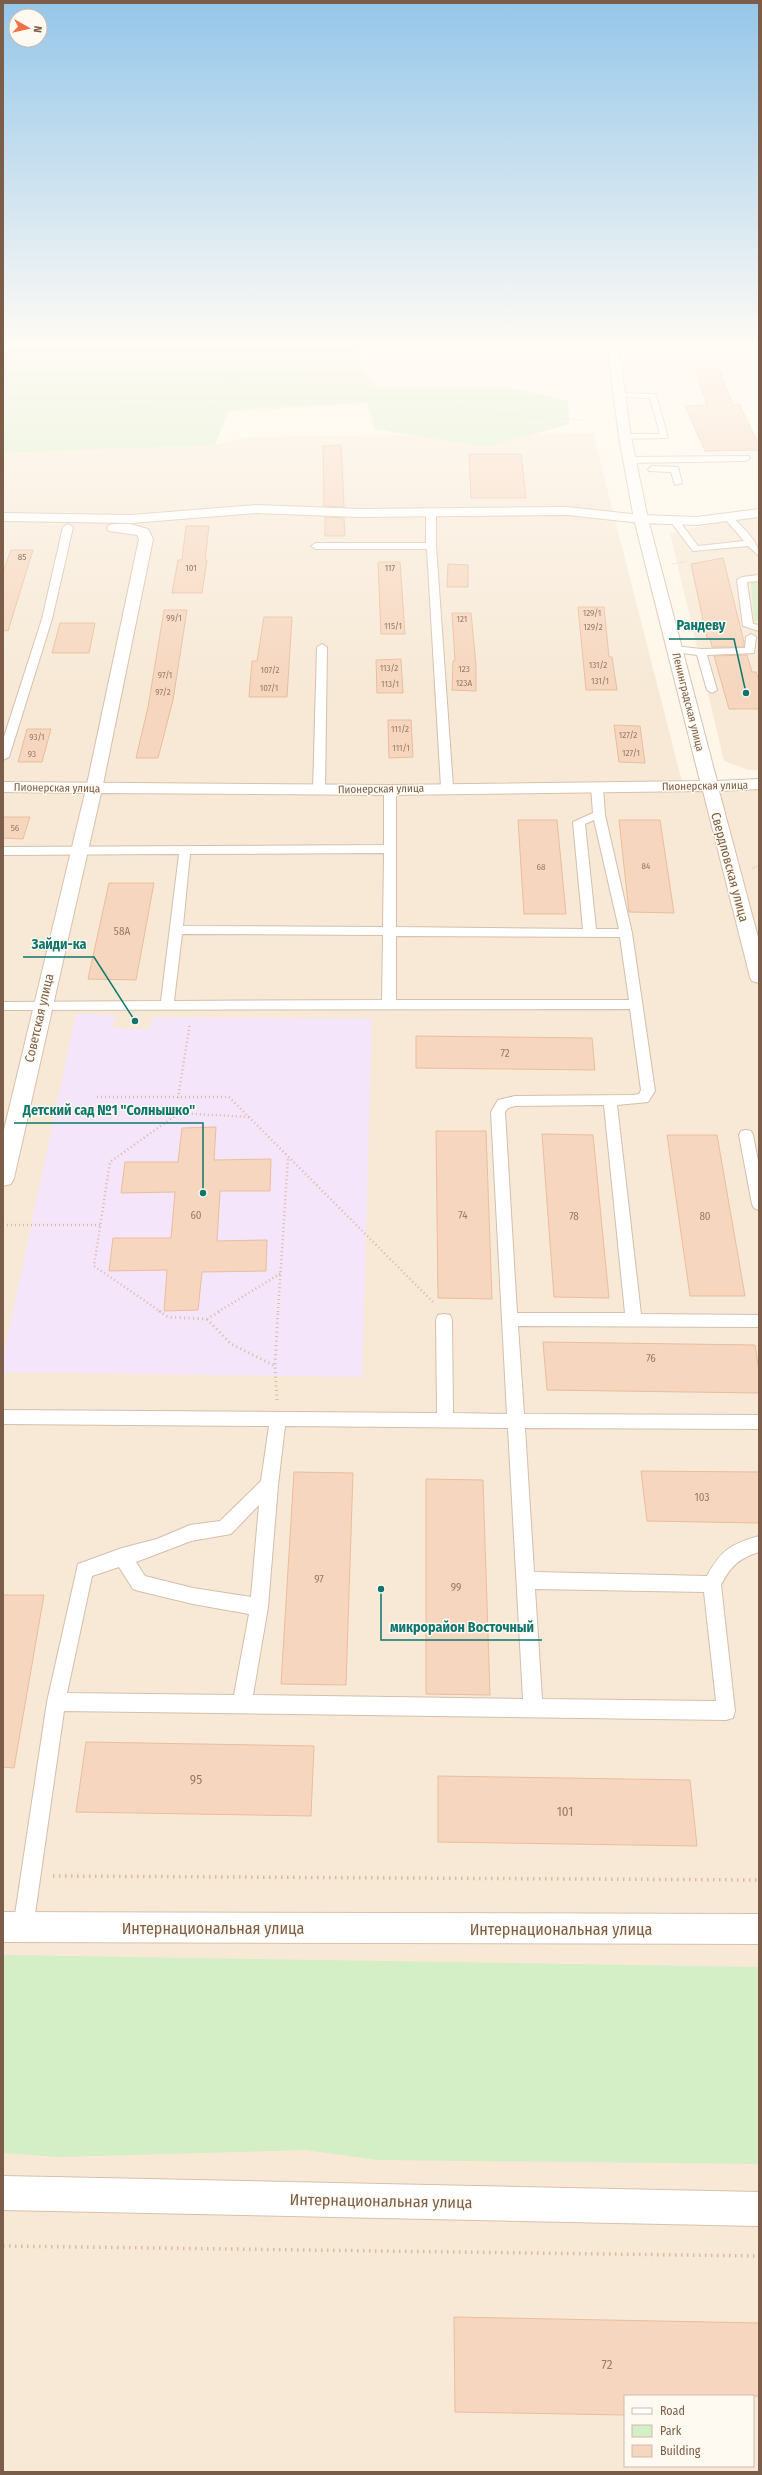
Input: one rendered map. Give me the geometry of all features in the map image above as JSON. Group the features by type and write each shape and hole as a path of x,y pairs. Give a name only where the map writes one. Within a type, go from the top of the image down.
{"street":[{"name":"Ленинградская улица","path":"629,458 641,519 711,795"},
{"path":"3,529 130,523 256,508 431,512 567,511 675,521 729,518 759,512"},
{"path":"3,517 130,523"},
{"name":"Советская улица","path":"3,1178 78,851 94,789 146,539 143,532 130,523"},
{"name":"Пионерская улица","path":"3,787 319,790 390,790 447,787 597,787 711,795 759,784"},
{"name":"Свердловская улица","path":"711,795 759,977"},
{"name":"Интернациональная улица","path":"13,1927 759,1929"},
{"name":"Интернациональная улица","path":"3,2193 759,2209"}],"lane":[{"path":"630,464 746,458"},
{"path":"630,464 675,470 678,483"},
{"path":"431,512 431,546 447,787"},
{"path":"729,518 759,553"},
{"path":"675,521 696,549 750,543"},
{"path":"3,757 46,619 68,527"},
{"path":"316,546 431,546"},
{"path":"759,578 742,580 748,626 759,628"},
{"path":"675,649 701,652 754,653 751,637"},
{"path":"319,790 322,647"},
{"path":"701,652 712,690"},
{"path":"533,1708 498,1112 503,1104 515,1101 610,1101 643,1098 648,1091 626,933 599,815 597,787"},
{"path":"389,1004 390,790"},
{"path":"590,932 578,822 599,815"},
{"path":"166,1005 185,849"},
{"path":"3,851 390,849"},
{"path":"176,930 626,933"},
{"path":"3,1006 193,1004 636,1004"},
{"path":"610,1101 634,1320"},
{"path":"746,1135 759,1204"},
{"path":"443,1315 445,1420"},
{"path":"510,1319 759,1321"},
{"path":"3,1417 759,1422"},
{"path":"242,1704 259,1606 269,1485 278,1419"},
{"path":"13,1927 30,1876 56,1702 84,1570 122,1556 159,1546 190,1532 225,1528 246,1505 269,1485"},
{"path":"56,1702 726,1711 712,1584 724,1562 741,1549 759,1544"},
{"path":"122,1556 139,1583 193,1596 259,1606"},
{"path":"526,1580 712,1584"}],"path":[{"path":"669,564 693,560"},
{"path":"178,1098 193,1004"},
{"path":"97,1097 229,1097 443,1315"},
{"path":"248,1117 179,1113 110,1162 94,1266 168,1317 208,1319 281,1273"},
{"path":"278,1419 275,1366 288,1157"},
{"path":"3,1226 100,1225"},
{"path":"208,1319 232,1344 275,1366"},
{"path":"30,1876 759,1880"},
{"path":"3,2246 759,2256"}],"shaded area":[{"path":"3,458 599,458 682,782 759,779 759,2472 3,2472"},
{"path":"759,514 759,770 748,770 724,761 670,533"},
{"path":"76,1014 115,1015 113,1028 150,1029 152,1017 372,1019 362,1377 3,1372 3,1358"}],"green space":[{"path":"759,582 759,621 754,621 751,583"},
{"path":"3,1955 759,1967 759,2164 378,2160 305,2150 58,2157 3,2153"}],"building":[{"path":"323,458 342,458 344,507 324,506"},
{"path":"469,458 521,458 526,498 471,498"},
{"path":"325,517 344,518 345,536 325,536"},
{"path":"186,526 209,526 205,560 207,560 202,593 172,593 178,560 182,560"},
{"path":"11,550 33,550 8,631 3,630 3,572"},
{"path":"723,558 744,647 712,647 710,638 707,638 691,564"},
{"path":"378,562 400,562 405,634 381,634"},
{"path":"448,564 468,565 468,587 447,587"},
{"path":"578,607 604,607 609,657 612,657 617,690 586,690"},
{"path":"164,610 187,610 173,700 158,758 136,758 148,707"},
{"path":"452,613 471,613 476,665 476,691 452,690 453,661 455,661"},
{"path":"264,617 292,617 287,697 249,697 252,661 257,661"},
{"path":"60,623 95,623 89,653 52,653"},
{"path":"747,655 752,672 756,672 759,681 759,709 729,709 714,656"},
{"path":"401,659 403,693 377,693 376,660"},
{"path":"388,720 411,720 413,757 389,758"},
{"path":"614,725 640,726 645,763 619,762"},
{"path":"27,729 51,729 42,762 18,762"},
{"path":"3,817 30,817 23,839 3,838"},
{"path":"518,820 557,820 566,914 524,914"},
{"path":"619,820 660,820 674,913 629,912"},
{"path":"109,883 154,883 136,980 88,979"},
{"path":"416,1036 592,1038 595,1070 416,1068"},
{"path":"216,1127 214,1160 271,1159 270,1191 220,1191 217,1241 267,1240 266,1271 202,1272 198,1310 164,1311 167,1270 109,1271 113,1238 171,1238 175,1192 121,1193 125,1162 178,1162 182,1128"},
{"path":"436,1131 486,1131 492,1299 438,1298"},
{"path":"542,1134 593,1135 609,1298 554,1297"},
{"path":"667,1135 717,1135 745,1296 690,1296"},
{"path":"543,1342 755,1345 759,1371 759,1393 547,1390"},
{"path":"641,1471 759,1472 759,1523 647,1521"},
{"path":"294,1472 353,1473 346,1685 281,1684"},
{"path":"426,1479 483,1480 490,1695 426,1694"},
{"path":"3,1595 44,1595 14,1768 3,1767"},
{"path":"86,1742 314,1746 311,1816 76,1812"},
{"path":"438,1776 690,1780 697,1846 438,1842"},
{"path":"454,2317 759,2323 759,2396 624,2395 624,2415 455,2412"}],"place":[{"name":"Рандеву","path":"746,693"},
{"name":"Зайди-ка","path":"135,1021"},
{"name":"Детский сад №1 \"Солнышко\"","path":"203,1193"},
{"name":"микрорайон Восточный","path":"381,1589"}]}
